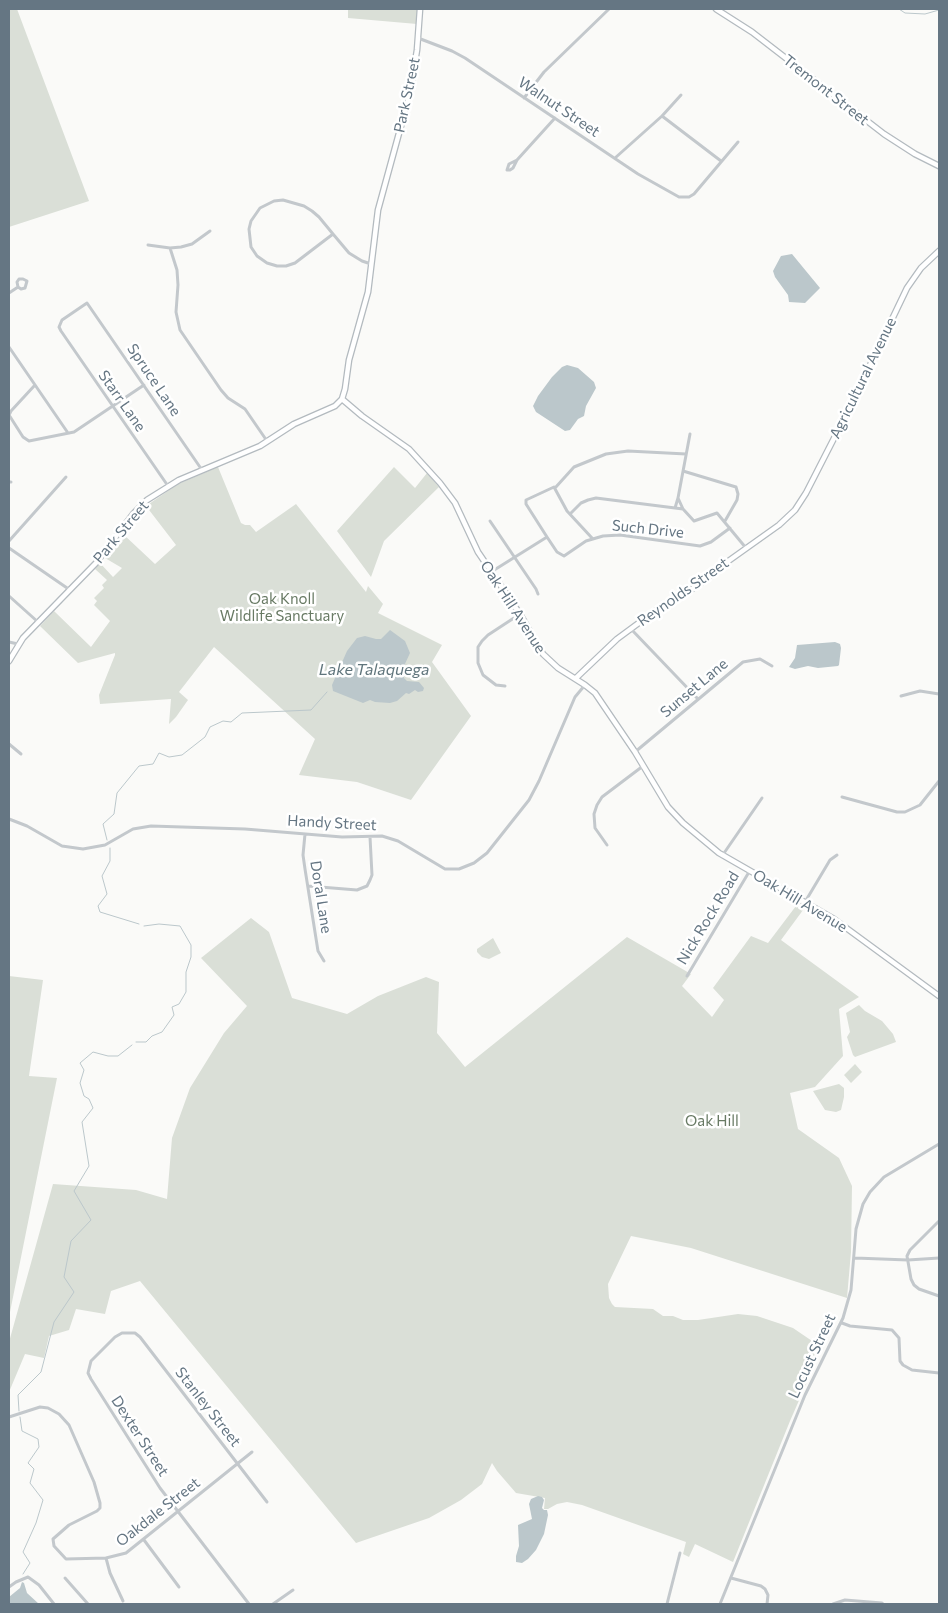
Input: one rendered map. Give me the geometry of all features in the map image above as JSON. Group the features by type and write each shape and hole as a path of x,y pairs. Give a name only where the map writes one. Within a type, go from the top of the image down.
{"main road":[{"name":"Park Street","path":"372,264 375,223 407,108 418,38 420,9"},
{"name":"Tremont Street","path":"716,9 752,32 884,134 914,154 939,166"},
{"name":"Agricultural Avenue","path":"795,510 806,493 850,407 907,288 921,268 939,251"},
{"path":"342,399 349,360 366,306 372,264"},
{"name":"Park Street","path":"9,661 18,644 105,553 140,507 151,497 168,486 202,470 250,451 304,419 335,406 342,399"},
{"name":"Oak Hill Avenue","path":"342,399 362,416 400,442 432,474 455,503 478,552 520,614 543,654 558,668 585,684 595,693 644,766 668,807 693,832 722,856 836,920 939,996"},
{"name":"Reynolds Street","path":"576,678 630,629 697,586 779,525 795,510"}],"street":[{"path":"420,16 424,9"},
{"path":"524,98 544,72 609,9"},
{"name":"Walnut Street","path":"418,38 457,53 615,158 679,197 686,198 694,194 721,161"},
{"path":"615,158 662,116 681,95"},
{"path":"662,116 721,161 738,142"},
{"path":"517,160 555,118"},
{"path":"333,234 295,263 277,266 267,263 258,256 252,247 249,229 251,221 260,208 274,201 283,200 304,206 312,211 319,217 333,234 343,248 362,261 372,264"},
{"path":"148,245 170,248 192,244 210,231"},
{"path":"170,248 177,270 176,312 180,330 221,390 228,398 245,410 267,441"},
{"path":"9,293 18,287"},
{"name":"Spruce Lane","path":"59,327 62,320 87,303 202,470"},
{"name":"Starr Lane","path":"59,327 168,486"},
{"path":"9,347 68,433"},
{"path":"35,385 9,415 23,437 29,441 74,432 144,385"},
{"path":"675,508 690,434"},
{"path":"491,572 547,537 526,504 526,500 552,487 555,488 570,470 586,461 618,452 640,451 686,454"},
{"path":"683,471 736,487 737,500 725,521"},
{"path":"9,541 66,477"},
{"path":"555,488 570,514 592,538"},
{"path":"570,514 581,503 596,498 683,509"},
{"path":"678,498 683,509 694,521 717,513 746,548"},
{"path":"490,522 538,594"},
{"name":"Such Drive","path":"547,537 557,552 564,556 592,538 620,534 700,546 711,542 730,528"},
{"path":"9,548 70,590"},
{"path":"9,596 38,622"},
{"path":"505,686 496,685 483,675 478,663 478,647 488,635 520,614"},
{"path":"630,629 698,698"},
{"path":"9,642 18,644"},
{"name":"Sunset Lane","path":"635,752 743,662 760,660 772,666"},
{"name":"Handy Street","path":"9,819 27,826 62,846 83,849 105,845 133,829 151,826 252,829 305,834 390,837 445,869 459,869 479,859 500,837 533,794 575,697 585,684"},
{"path":"900,696 920,691 939,694"},
{"path":"9,744 21,754"},
{"path":"607,845 595,828 594,814 597,805 602,798 644,766"},
{"path":"842,797 897,812 905,812 920,805 939,781"},
{"path":"722,856 762,798"},
{"name":"Doral Lane","path":"305,834 303,855 318,951 324,961"},
{"path":"308,886 357,890 366,886 372,875 370,837"},
{"path":"805,902 830,860 837,855"},
{"name":"Nick Rock Road","path":"687,976 750,872"},
{"name":"Locust Street","path":"720,1604 811,1382 842,1323 851,1290 858,1217 863,1204 870,1192 884,1177 939,1144"},
{"path":"939,1221 908,1253 911,1280 915,1286 920,1290 939,1296"},
{"path":"855,1258 908,1260 939,1258"},
{"path":"842,1323 850,1326 892,1330 899,1338 900,1360 903,1365 912,1370 939,1373"},
{"name":"Stanley Street","path":"127,1332 135,1333 140,1337 267,1502"},
{"name":"Dexter Street","path":"127,1332 115,1337 91,1361 88,1373 91,1380 156,1481 248,1604"},
{"name":"Oakdale Street","path":"9,1417 40,1407 54,1410 64,1418 94,1482 100,1508 66,1528 53,1539 52,1543 66,1559 106,1558 126,1553 252,1452"},
{"path":"144,1540 179,1586"},
{"path":"666,1604 680,1553"},
{"path":"106,1558 110,1573 123,1601"},
{"path":"9,1587 28,1577 39,1585 54,1604"},
{"path":"65,1578 88,1604"},
{"path":"731,1578 761,1586 768,1595 768,1604"},
{"path":"273,1604 293,1590"},
{"path":"833,1604 845,1600 883,1604"}],"green space":[{"path":"9,9 17,9 89,201 9,227"},
{"path":"348,9 418,9 417,24 348,18"},
{"name":"Oak Knoll Wildlife Sanctuary","path":"218,467 241,523 250,525 256,532 296,504 366,592 368,586 383,604 378,613 442,645 432,662 471,716 411,800 357,782 299,775 315,739 214,647 179,692 188,700 169,724 171,699 100,704 99,695 115,653 78,663 40,626 54,611 91,647 110,621 94,605 97,601 94,598 104,588 102,585 107,580 95,569 100,563 113,577 122,568 105,558 123,534 155,564 176,545 146,506 178,484"},
{"name":"Oak Knoll Wildlife Sanctuary","path":"394,467 415,488 427,473 439,487 384,541 371,577 337,531"},
{"name":"Oak Hill","path":"799,902 806,906 781,940 859,997 839,1009 843,1056 815,1087 790,1093 798,1129 839,1158 852,1186 851,1252 847,1298 691,1248 631,1236 608,1284 609,1298 615,1307 653,1309 663,1316 673,1316 683,1320 698,1320 738,1314 757,1316 793,1328 815,1343 821,1350 733,1562 695,1544 689,1557 683,1554 686,1542 582,1505 567,1502 544,1509 545,1498 516,1493 492,1463 482,1484 461,1500 429,1518 356,1543 140,1281 111,1291 105,1314 76,1309 69,1330 49,1336 44,1358 25,1354 9,1392 9,1342 53,1184 136,1190 167,1199 172,1138 190,1088 224,1033 247,1006 201,958 251,918 269,932 292,998 347,1014 378,996 426,977 439,982 437,1033 465,1067 627,937 691,974 682,986 712,1017 724,1000 713,988 751,936 768,943"},
{"path":"493,938 501,953 489,959 482,957 477,952 477,949"},
{"path":"9,976 43,980 29,1076 57,1078 9,1317"},
{"path":"859,1005 882,1021 893,1034 896,1042 855,1057 853,1055 847,1037 850,1032 846,1013"},
{"path":"855,1064 862,1072 851,1083 844,1075"},
{"path":"839,1084 844,1088 841,1110 836,1112 825,1110 813,1091"}],"water":[{"path":"792,254 820,288 805,303 789,302 788,295 773,271 781,256"},
{"path":"567,365 578,368 594,382 596,388 586,406 584,416 578,419 570,430 565,431 536,412 533,406 552,377 562,367"},
{"name":"Lake Talaquega","path":"390,630 405,641 410,653 404,666 404,678 407,681 419,682 424,688 423,691 418,692 415,690 409,694 406,693 397,701 390,703 370,700 363,703 333,691 332,685 347,651 357,638 365,636 381,639"},
{"path":"835,642 840,644 841,648 838,666 818,668 808,666 795,669 789,667 795,658 797,645"},
{"path":"538,1496 544,1500 542,1508 547,1510 548,1515 544,1534 536,1550 528,1559 522,1563 516,1562 519,1546 518,1525 532,1519 529,1504 531,1499"},
{"path":"22,1582 27,1593 39,1604 9,1604 9,1597 20,1588"}],"waterway":[{"path":"899,9 905,13 925,14 939,10"},
{"path":"107,840 103,824 114,814 117,793 139,766 153,764 159,753 169,757 182,755 205,737 210,727 223,721 231,722 242,713 311,710 327,692"},
{"path":"110,848 110,861 102,876 107,894 98,906 100,912 139,924"},
{"path":"136,1042 146,1042 152,1036 162,1032 174,1015 172,1007 179,1004 186,992 186,972 191,957 191,945 180,926 159,924 144,926"},
{"path":"19,1411 18,1395 41,1372 54,1322 74,1292 64,1277 71,1241 91,1220 74,1191 89,1166 82,1122 93,1108 89,1099 84,1096 80,1083 84,1070 80,1063 93,1052 108,1056 118,1056 132,1045"},
{"path":"20,1417 22,1431 38,1439 39,1447 28,1463 34,1469 30,1483 43,1500 36,1523 23,1552 30,1563 23,1574"}]}
